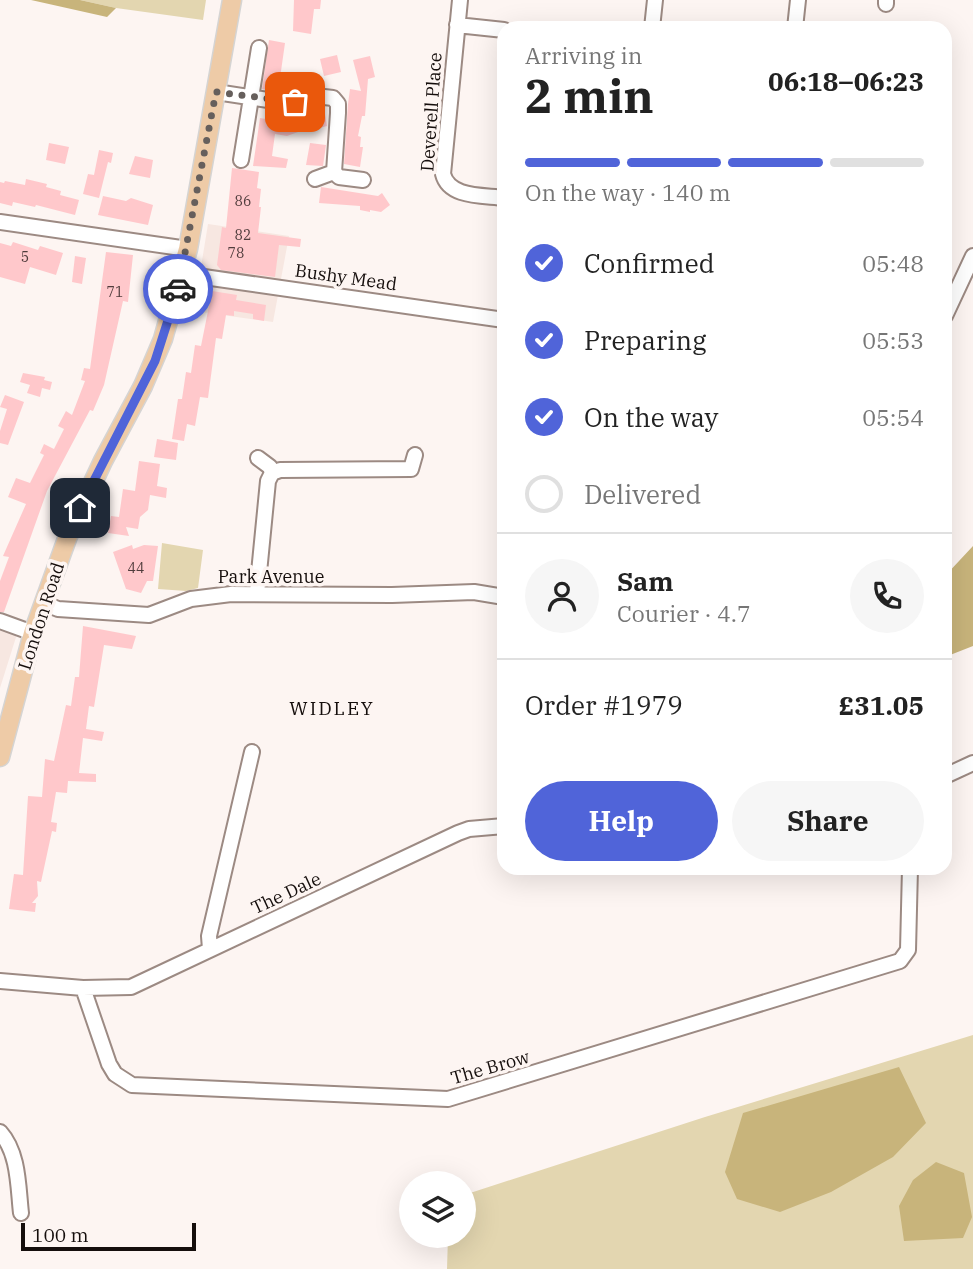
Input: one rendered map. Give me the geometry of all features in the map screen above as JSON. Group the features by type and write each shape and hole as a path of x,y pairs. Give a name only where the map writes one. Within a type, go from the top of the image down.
{"main road":[{"name":"London Road","path":"0,757 33,633 68,536 155,361 183,274 232,0"}],"street":[{"name":"Deverell Place","path":"460,0 443,174 445,182 459,191 497,197"},
{"path":"653,21 655,0"},
{"path":"796,21 798,0"},
{"path":"457,25 497,29"},
{"path":"241,160 259,48"},
{"path":"216,92 288,103 333,98 338,104 334,172 339,177 363,180"},
{"path":"315,179 334,172"},
{"path":"0,222 188,249"},
{"path":"952,301 973,256"},
{"name":"Bushy Mead","path":"183,274 497,319"},
{"path":"258,458 270,467 272,473"},
{"path":"257,593 268,481 272,473 280,470 417,466"},
{"name":"Park Avenue","path":"43,603 58,609 149,615 207,596 257,593 300,596 474,592 497,596"},
{"path":"0,621 33,633"},
{"path":"210,949 209,936 252,752"},
{"path":"952,773 973,763"},
{"name":"The Dale","path":"83,988 131,987 469,829 497,827"},
{"name":"The Brow","path":"83,988 109,1064 115,1074 132,1085 448,1099 901,961 908,950 910,875"},
{"path":"0,981 83,988"},
{"path":"0,1132 7,1140 15,1166 21,1213"}],"shaded area":[{"path":"31,0 80,0 116,8 107,17"},
{"path":"80,0 206,0 203,20 116,8"},
{"path":"208,224 289,236 273,322 187,310 201,267"},
{"path":"162,543 203,550 198,588 186,591 158,589"},
{"path":"973,546 973,646 952,654 952,568"},
{"path":"0,628 17,634 0,688"},
{"path":"973,1035 973,1269 447,1269 448,1248 476,1248 476,1191"},
{"path":"899,1067 926,1123 893,1157 831,1192 780,1212 737,1199 725,1172 743,1113"},
{"path":"936,1162 964,1173 972,1217 963,1238 904,1241 899,1206 913,1180"}],"building":[{"path":"294,0 321,0 320,9 314,9 311,34 293,31"},
{"path":"269,40 285,43 278,92 262,89"},
{"path":"337,55 341,72 324,76 320,59"},
{"path":"370,56 375,77 368,79 365,116 362,116 358,136 361,137 360,147 363,147 360,167 344,164 348,104 350,89 361,91 353,60"},
{"path":"314,108 314,111 324,108 327,126 311,130 312,127 287,136 275,134 272,156 288,159 286,168 253,166 260,118 296,124 294,113"},
{"path":"49,143 69,147 65,164 46,160"},
{"path":"310,143 326,145 323,166 306,165"},
{"path":"99,150 113,153 111,163 108,162 99,198 83,194 88,174 94,175"},
{"path":"135,156 153,160 150,178 129,174"},
{"path":"232,168 259,172 257,188 261,189 261,207 258,233 301,239 300,247 279,245 275,277 221,270 217,265 222,227 226,228"},
{"path":"26,179 47,184 46,187 61,191 60,195 79,200 75,215 36,205 35,207 13,202 12,206 0,203 0,182 25,185"},
{"path":"321,187 378,196 382,193 390,205 381,212 370,212 360,210 360,206 319,203"},
{"path":"103,196 126,201 131,198 153,205 148,225 98,215"},
{"path":"13,242 38,250 40,246 63,253 56,275 30,267 25,284 0,277 0,243 11,246"},
{"path":"106,252 133,255 128,302 123,301 104,385 93,411 90,410 47,491 4,612 0,612 0,581 9,557 3,556 26,504 8,497 16,478 30,483 44,455 40,453 44,444 54,449 64,429 58,426 66,411 72,415 85,381 81,380 84,368 90,369"},
{"path":"75,256 86,258 82,284 72,282"},
{"path":"212,291 237,295 236,300 266,305 264,321 253,319 253,314 234,311 234,316 226,315 222,339 216,338 208,398 200,397 195,426 187,424 184,441 172,439 178,399 182,399 186,372 191,373 195,345 201,346"},
{"path":"23,373 45,377 44,380 52,382 50,390 42,388 40,397 27,393 30,385 20,382"},
{"path":"5,395 24,402 8,445 0,443 0,431 7,409 0,407"},
{"path":"157,439 178,443 176,460 154,457"},
{"path":"139,461 160,464 157,486 167,488 166,498 150,495 148,510 140,517 138,529 126,527 129,536 108,533 111,516 119,517 123,489 135,491"},
{"path":"132,545 133,549 144,545 158,546 153,581 147,581 141,593 126,589 113,552"},
{"path":"83,626 136,636 132,649 104,645 94,707 89,706 86,729 104,732 102,741 83,738 79,773 96,774 96,782 68,781 67,793 56,792 51,822 57,823 56,832 52,831 41,882 37,881 38,896 32,903 36,903 35,912 9,909 14,874 23,875 28,796 42,797 45,759 54,761 66,705 71,706 75,677 79,677"}],"way so far":[{"path":"178,289 188,249 216,92 269,101 295,102"}],"district":[{"name":"WIDLEY","path":"332,708"}],"route":[{"path":"80,508 144,386 155,361 178,289"}]}
